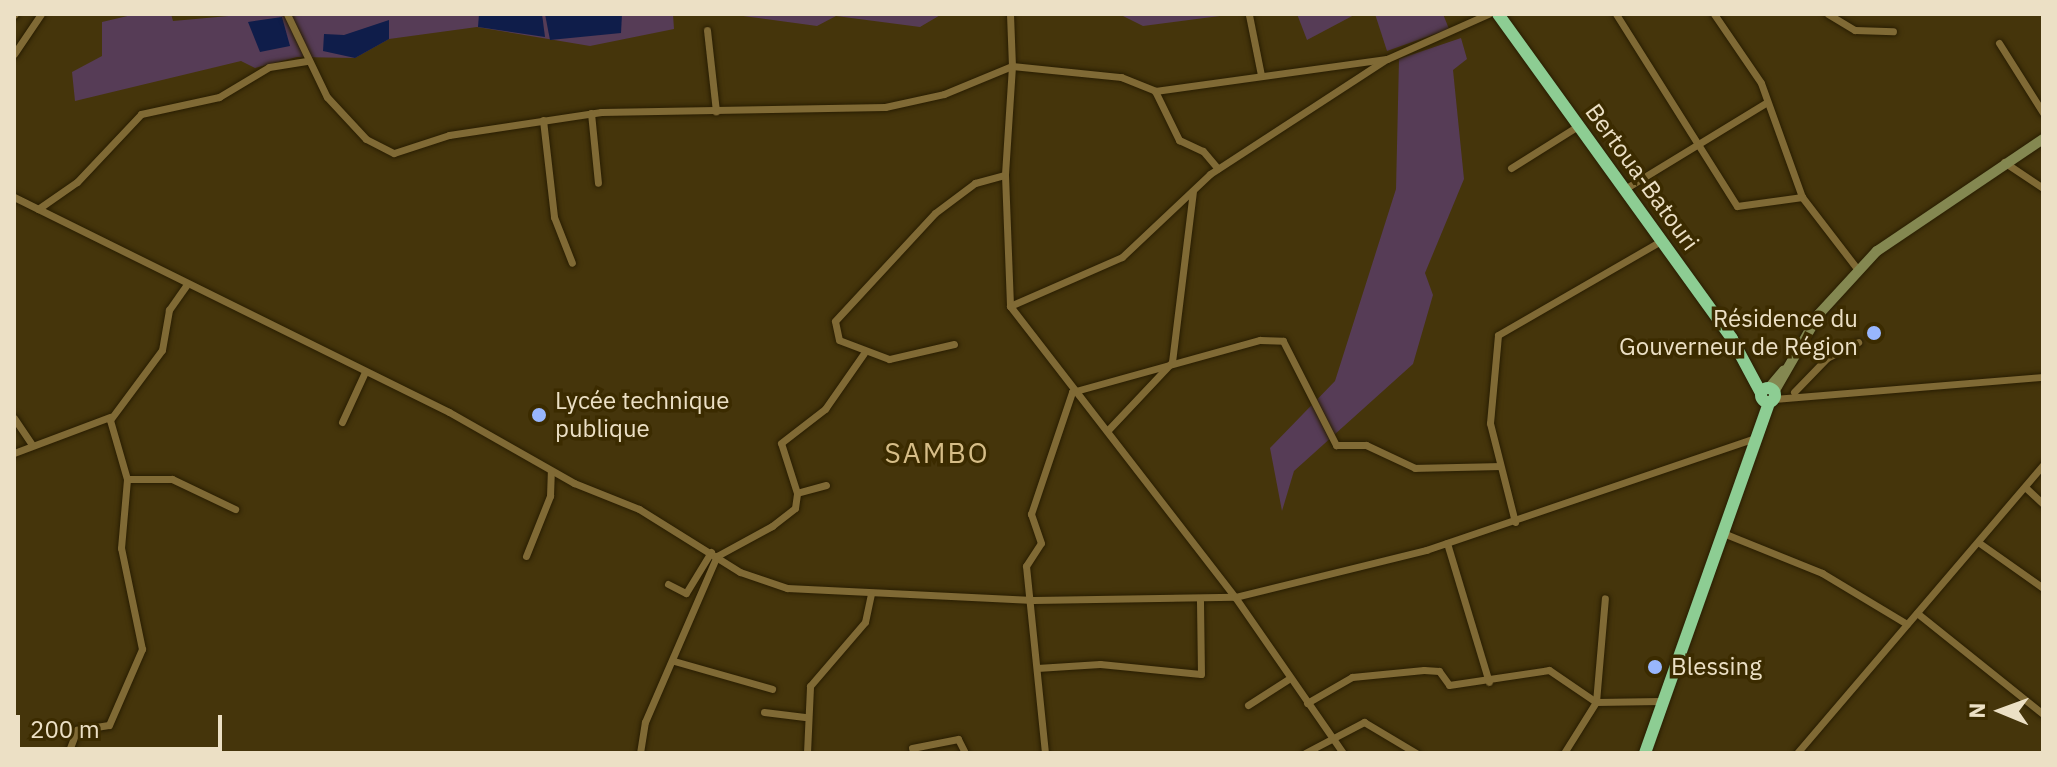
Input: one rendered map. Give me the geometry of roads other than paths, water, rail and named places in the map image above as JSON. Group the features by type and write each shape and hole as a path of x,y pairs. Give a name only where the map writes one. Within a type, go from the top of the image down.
{"highway":[{"name":"Bertoua-Batouri","path":"1498,14 1769,395"},
{"path":"1645,753 1660,701 1723,533 1769,395"}],"main road":[{"path":"1769,395 1858,270 1913,220 2043,139"}],"street":[{"path":"14,54 41,14"},
{"path":"287,14 307,61 341,114 384,152 591,113 885,107 944,94 1012,66 1121,77 1155,91 1387,59"},
{"path":"1010,14 1012,66 1005,175 1010,306 1072,392 1108,430 1235,597 1343,753"},
{"path":"1010,306 1122,257 1218,169 1387,59 1488,14"},
{"path":"1616,14 1702,139 1737,206 1802,197"},
{"path":"1714,14 1767,102 1802,197 1858,270"},
{"path":"1828,14 1855,30 1893,31"},
{"path":"1249,15 1261,75"},
{"path":"707,30 716,112"},
{"path":"1999,43 2010,70 2026,80 2043,113"},
{"path":"38,209 77,182 141,114 226,95 269,67 307,61"},
{"path":"1155,91 1179,140 1218,169"},
{"path":"1623,190 1767,102"},
{"path":"591,113 598,183"},
{"path":"543,120 554,217 572,263"},
{"path":"1511,168 1578,126"},
{"path":"2004,162 2043,188"},
{"path":"954,344 889,359 864,353 839,340 835,321 935,213 975,183 1005,175"},
{"path":"1108,430 1172,362 1193,190"},
{"path":"14,197 186,286 365,372 551,471 639,509 714,554 787,588 1033,600 1235,597 1447,543 1515,522 1758,431"},
{"path":"1515,522 1498,466 1490,395 1504,325 1661,241"},
{"path":"14,453 110,417 162,350 169,310 186,286"},
{"path":"1072,392 1260,340 1283,341 1336,445 1366,445 1415,468 1498,466"},
{"path":"1794,392 1827,358 1858,342"},
{"path":"668,584 686,593 714,554 772,526 795,508 797,493 781,443 825,409 864,353"},
{"path":"342,422 365,372"},
{"path":"1769,395 1802,396 2043,377"},
{"path":"1045,753 1033,600 1026,566 1041,543 1031,514 1072,392"},
{"path":"1769,395 1794,392 1802,396"},
{"path":"68,753 77,730 109,725 142,649 121,548 127,479 110,417"},
{"path":"14,418 32,445"},
{"path":"1797,753 2043,465"},
{"path":"526,556 550,496 551,471"},
{"path":"127,479 172,479 235,509"},
{"path":"797,493 826,485"},
{"path":"2025,487 2043,504"},
{"path":"1723,533 1822,573 1907,624"},
{"path":"1978,542 2043,588"},
{"path":"1447,543 1489,682"},
{"path":"640,753 645,722 674,661 714,554"},
{"path":"807,753 805,717 810,686 865,622 871,594"},
{"path":"1037,668 1100,664 1201,674 1200,598"},
{"path":"1564,753 1596,702 1605,598"},
{"path":"1917,613 2043,714"},
{"path":"674,661 772,689"},
{"path":"1307,703 1338,682 1402,671 1435,670 1447,685 1489,682 1549,670 1596,702 1660,701"},
{"path":"1248,705 1290,678"},
{"path":"764,712 805,717"},
{"path":"1305,753 1370,722 1416,753"},
{"path":"912,748 958,739 965,753"}],"water":[{"path":"479,14 542,14 545,37 478,27"},
{"path":"545,14 622,14 621,33 550,40"},
{"path":"282,17 290,46 260,52 248,22"},
{"path":"389,20 389,39 355,58 323,51 324,34 344,35"}],"place":[{"name":"Résidence du Gouverneur de Région","path":"1874,333"},
{"name":"Lycée technique publique","path":"539,415"},
{"name":"Blessing","path":"1655,667"}],"district":[{"name":"SAMBO","path":"937,453"}]}
